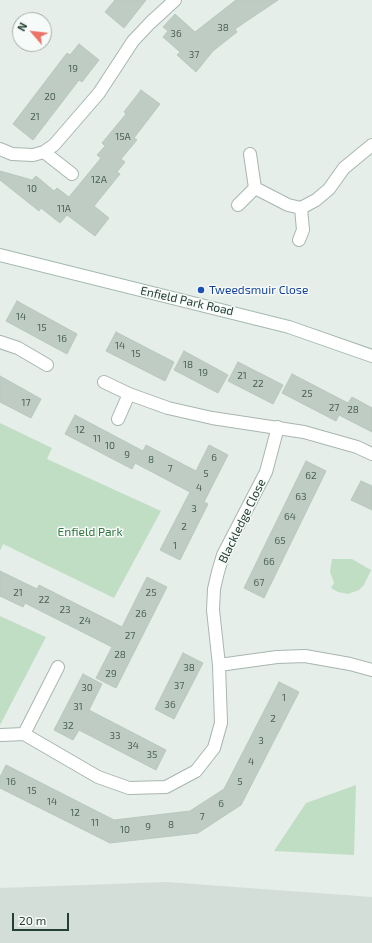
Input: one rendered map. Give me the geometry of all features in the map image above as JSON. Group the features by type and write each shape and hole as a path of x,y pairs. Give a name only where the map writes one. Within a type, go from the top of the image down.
{"street":[{"path":"0,150 22,156 44,152 64,136 99,93 134,41 150,23 175,0"},
{"path":"255,188 288,205 301,208 316,200 329,189 344,168 372,145"},
{"path":"44,152 72,174"},
{"path":"250,154 255,188"},
{"path":"238,205 255,188"},
{"path":"299,240 303,220 301,208"},
{"name":"Enfield Park Road","path":"0,255 288,326 372,356"},
{"path":"0,342 18,348 47,365"},
{"path":"104,382 129,394 168,408 212,418 278,427 331,439 372,454"},
{"path":"118,419 129,394"},
{"name":"Blackledge Close","path":"24,734 98,777 129,788 166,787 196,771 214,748 221,723 219,664 213,610 214,590 218,572 223,556 266,472 278,427"},
{"path":"219,664 277,657 305,656 343,662 372,670"},
{"path":"1,735 24,734 58,667"}],"shaded area":[{"path":"167,882 372,897 372,943 0,943 0,888"}],"green space":[{"name":"Enfield Park","path":"0,423 52,448 47,459 161,511 114,598 3,544 0,551"},
{"path":"332,559 352,559 371,570 364,585 359,590 348,594 338,592 331,588 334,583 330,572"},
{"path":"0,616 46,637 0,725"},
{"path":"356,785 354,855 274,851 306,803"}],"building":[{"path":"115,0 146,0 124,28 105,12"},
{"path":"236,0 278,0 235,29 237,32 213,51 196,72 177,55 180,52 163,37 168,31 163,27 175,14 195,32"},
{"path":"79,44 99,60 82,82 79,80 33,140 13,124 67,53 70,55"},
{"path":"141,90 160,104 134,138 137,140 121,159 125,162 117,172 120,174 94,206 109,218 95,236 67,215 60,223 41,208 39,211 0,180 0,171 32,180 36,176 54,191 57,188 69,197 101,158 97,155 105,146 102,143 126,114 124,112"},
{"path":"17,301 77,334 67,354 6,321"},
{"path":"116,332 174,362 165,381 106,351"},
{"path":"184,351 228,375 218,393 174,370"},
{"path":"238,362 283,385 273,404 228,381"},
{"path":"292,374 348,403 352,397 372,408 372,432 339,415 336,421 282,393"},
{"path":"0,376 41,399 31,418 0,402"},
{"path":"75,415 143,451 146,445 196,471 209,445 228,455 204,502 208,504 180,560 160,550 190,492 135,463 132,469 65,434"},
{"path":"306,461 326,471 264,598 244,588"},
{"path":"361,481 372,486 372,510 351,500"},
{"path":"0,571 37,589 39,585 122,627 147,577 167,587 116,688 96,678 112,647 25,603 23,607 0,596"},
{"path":"183,653 203,663 174,719 155,709"},
{"path":"83,674 102,684 89,710 166,750 156,770 79,730 73,740 54,730"},
{"path":"279,682 299,692 241,805 198,833 110,843 0,788 0,777 6,765 114,820 190,811 224,789"}],"place":[{"name":"Tweedsmuir Close","path":"201,290"}]}
